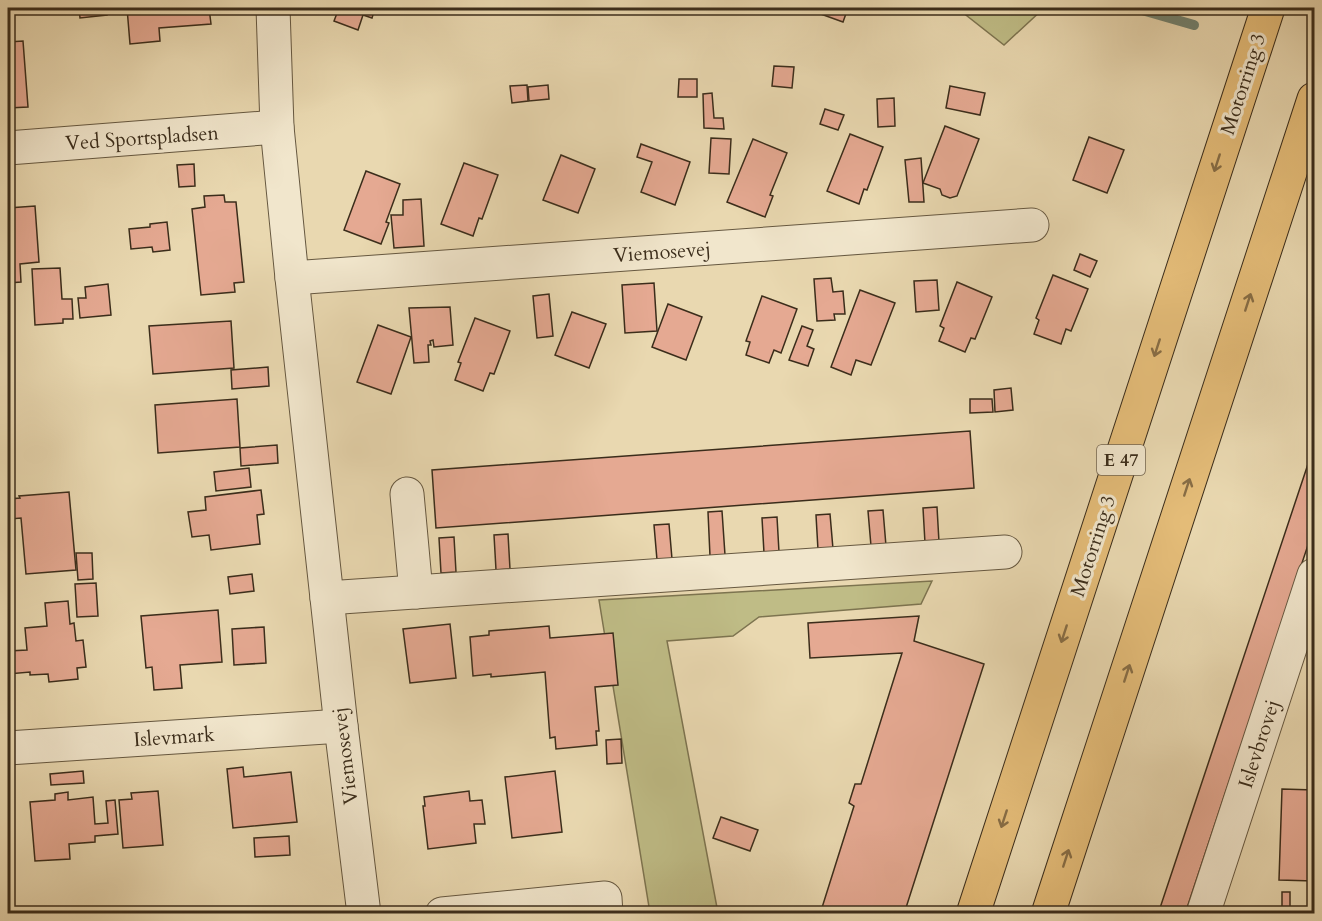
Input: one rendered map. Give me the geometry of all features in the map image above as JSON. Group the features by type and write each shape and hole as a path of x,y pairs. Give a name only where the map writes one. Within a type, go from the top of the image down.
{"highway":[{"name":"Motorring 3","path":"973,914 1268,8"},
{"path":"1048,914 1314,99"}],"street":[{"name":"Viemosevej","path":"273,8 277,127 292,278 364,914"},
{"name":"Ved Sportspladsen","path":"8,148 277,127"},
{"name":"Viemosevej","path":"292,278 1032,225"},
{"path":"407,494 416,592"},
{"path":"327,598 1005,552"},
{"name":"Islevbrovej","path":"1203,914 1314,575"},
{"name":"Islevmark","path":"8,748 341,726"},
{"path":"442,914 605,898 606,914"}],"shaded area":[{"path":"957,8 1044,8 1004,45"},
{"path":"932,581 921,604 759,617 733,636 667,641 718,913 650,913 599,600"}],"building":[{"path":"79,8 107,8 107,15 80,18"},
{"path":"127,8 209,8 211,24 159,28 160,41 130,44"},
{"path":"339,8 375,8 372,18 363,15 358,30 334,21"},
{"path":"820,8 848,8 843,22 818,13"},
{"path":"23,41 28,107 8,108 8,42"},
{"path":"774,66 794,67 792,88 772,86"},
{"path":"679,79 697,79 697,97 678,97"},
{"path":"527,85 528,101 512,103 510,86"},
{"path":"548,85 549,99 529,101 528,87"},
{"path":"950,86 985,93 980,115 946,108"},
{"path":"712,93 714,118 723,118 724,129 704,128 703,94"},
{"path":"894,98 895,126 878,127 877,99"},
{"path":"825,109 844,115 838,130 820,124"},
{"path":"945,126 979,139 957,196 950,198 942,195 940,189 923,183"},
{"path":"850,134 883,147 867,190 864,189 859,204 827,191"},
{"path":"1089,137 1124,150 1107,193 1073,180"},
{"path":"711,138 731,139 729,174 709,173"},
{"path":"753,139 787,153 770,195 773,196 765,217 727,202"},
{"path":"641,144 690,162 675,205 641,192 652,162 637,157"},
{"path":"561,155 595,169 578,213 543,200"},
{"path":"921,158 924,202 909,202 905,160"},
{"path":"464,163 498,175 482,219 479,218 473,236 441,224"},
{"path":"194,164 195,186 179,187 177,165"},
{"path":"366,171 400,184 386,222 389,223 381,244 344,230"},
{"path":"224,195 225,202 236,202 244,282 234,283 235,292 201,295 192,209 205,207 204,196"},
{"path":"421,199 424,246 394,248 391,215 403,215 403,200"},
{"path":"35,206 39,262 20,264 21,282 8,283 8,208"},
{"path":"167,222 170,250 153,252 152,247 131,249 129,229 150,227 150,224"},
{"path":"1080,254 1097,261 1090,277 1074,270"},
{"path":"60,268 62,299 72,299 73,319 63,319 63,323 35,325 32,269"},
{"path":"1053,275 1088,289 1071,331 1066,329 1061,344 1034,334 1039,320 1036,318"},
{"path":"831,278 833,292 843,291 845,314 834,314 835,320 817,321 814,279"},
{"path":"937,280 939,310 916,312 914,281"},
{"path":"957,282 992,297 975,339 971,338 965,352 939,341 944,328 940,326"},
{"path":"654,283 657,331 625,333 622,285"},
{"path":"108,284 111,315 80,318 78,298 86,298 85,287"},
{"path":"860,290 895,303 871,365 856,360 851,375 831,367"},
{"path":"549,294 553,336 537,338 533,296"},
{"path":"762,296 797,309 781,353 774,350 769,363 746,355 750,342 746,341"},
{"path":"668,304 702,317 686,360 652,347"},
{"path":"450,307 453,345 434,347 433,340 430,341 431,345 428,345 429,362 414,363 409,308"},
{"path":"572,312 606,324 589,368 555,355"},
{"path":"475,318 510,331 494,374 490,373 483,391 455,380 461,363 458,362"},
{"path":"231,321 234,368 153,374 149,326"},
{"path":"378,325 411,337 391,394 357,382"},
{"path":"802,326 813,330 807,346 814,349 808,366 789,360"},
{"path":"268,367 269,386 232,389 231,370"},
{"path":"1011,388 1013,410 995,412 994,390"},
{"path":"237,399 240,447 158,453 155,405"},
{"path":"970,399 992,399 993,412 970,413"},
{"path":"970,431 974,488 436,528 432,470"},
{"path":"277,445 278,463 241,466 240,448"},
{"path":"1314,446 1314,527 1185,914 1158,914"},
{"path":"249,468 251,487 216,491 214,472"},
{"path":"261,490 264,514 257,515 260,544 211,550 209,535 192,537 188,512 206,510 205,497"},
{"path":"69,492 76,570 26,574 21,518 10,519 8,499"},
{"path":"937,507 939,542 925,543 923,508"},
{"path":"883,510 886,546 871,546 868,511"},
{"path":"722,511 725,555 710,556 708,512"},
{"path":"830,514 833,549 818,550 816,515"},
{"path":"777,517 779,552 764,553 762,518"},
{"path":"669,524 672,559 657,560 654,525"},
{"path":"508,534 510,569 496,570 494,535"},
{"path":"454,537 456,572 441,573 439,538"},
{"path":"76,553 92,553 93,579 78,580"},
{"path":"252,574 254,591 230,594 228,577"},
{"path":"96,583 98,616 77,617 75,584"},
{"path":"68,601 70,624 74,623 76,641 83,640 86,667 77,668 78,679 49,682 48,674 30,675 30,672 8,674 8,651 27,650 25,628 47,626 45,603"},
{"path":"218,610 222,662 180,665 182,688 154,690 152,667 146,668 141,616"},
{"path":"919,616 914,641 984,664 904,914 820,914 854,806 849,803 855,784 861,784 902,653 810,658 808,623"},
{"path":"450,624 456,678 410,683 403,629"},
{"path":"549,626 550,638 613,633 618,685 595,687 599,731 596,731 597,745 556,749 555,737 550,738 545,672 491,677 491,674 473,676 470,637 489,635 489,631"},
{"path":"264,627 266,663 234,665 232,629"},
{"path":"621,739 622,763 607,764 606,740"},
{"path":"243,767 244,777 291,772 297,822 233,828 227,769"},
{"path":"83,771 84,783 51,785 50,774"},
{"path":"555,771 562,832 512,838 505,777"},
{"path":"1282,789 1314,790 1314,881 1279,880"},
{"path":"158,791 163,845 123,848 119,800 132,799 131,793"},
{"path":"469,791 470,801 482,800 485,824 474,824 476,843 428,849 424,797"},
{"path":"68,792 68,800 93,797 95,824 108,823 106,801 115,800 118,834 95,836 95,842 69,844 70,859 35,861 30,802 55,800 55,794"},
{"path":"721,817 758,830 750,851 713,838"},
{"path":"289,836 290,855 255,857 254,838"},
{"path":"1282,892 1290,892 1290,910 1282,910"}],"waterway":[{"path":"1135,8 1194,25"}]}
